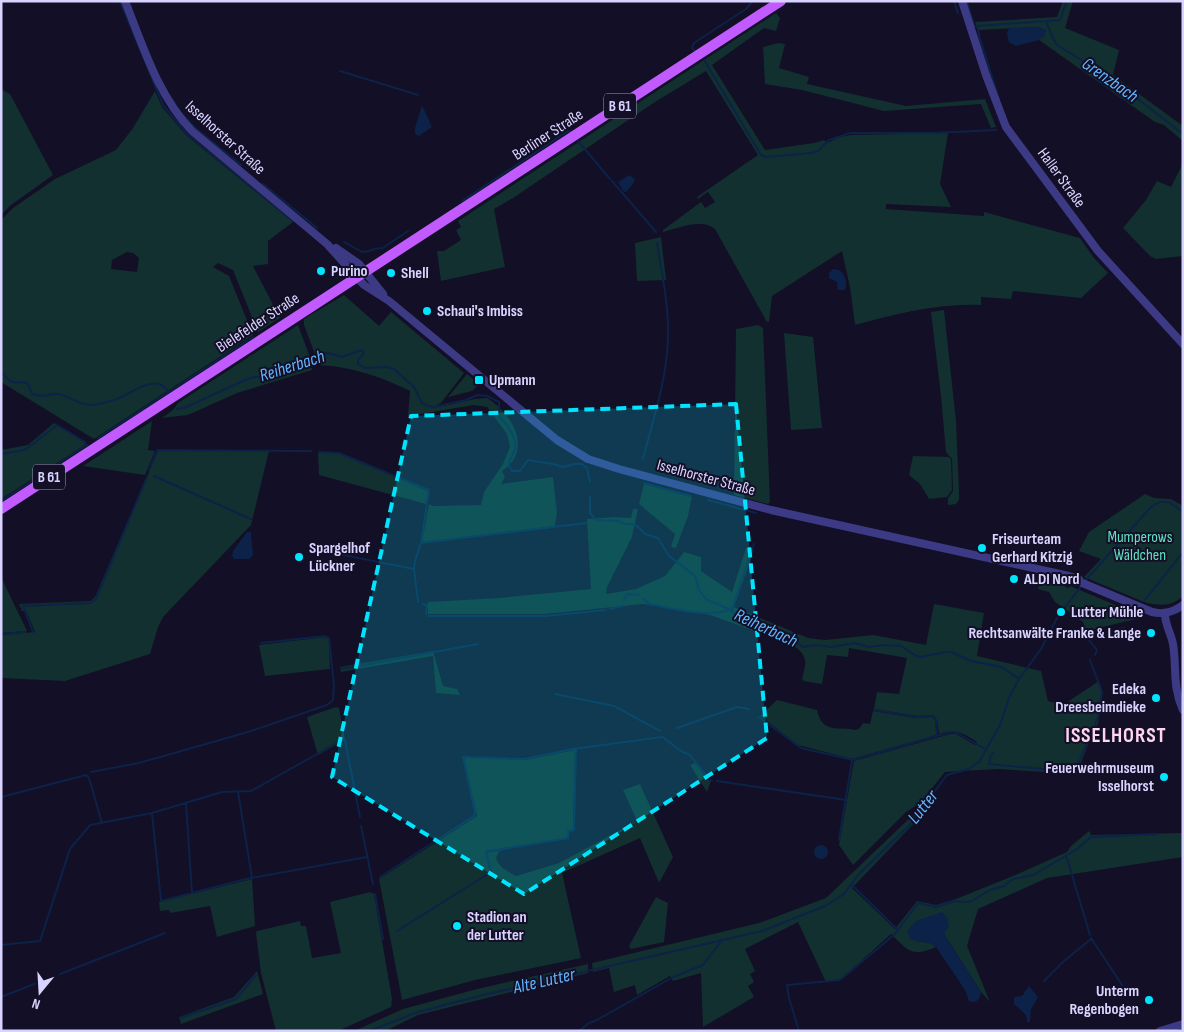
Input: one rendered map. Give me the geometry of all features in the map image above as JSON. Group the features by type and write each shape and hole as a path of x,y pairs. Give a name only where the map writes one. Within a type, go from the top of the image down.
{"main road":[{"name":"Berliner Straße","path":"362,275 781,1"},
{"name":"Bielefelder Straße","path":"1,509 362,275"}],"street":[{"name":"Isselhorster Straße","path":"125,1 162,89 179,118 192,131 327,244 349,257 362,275 389,301 557,440 588,459 618,469 771,510 1066,576 1068,579 1084,583 1147,610 1164,614"},
{"name":"Haller Straße","path":"962,1 989,83 1006,127 1098,251 1183,344"},
{"path":"1183,605 1164,614 1173,647 1174,680 1183,710"},
{"path":"1160,1031 1183,1024"}],"highlighted area":[{"path":"736,404 767,738 524,894 332,777 411,416"}],"green space":[{"path":"1063,1 1073,1 1065,28 1119,50 1113,75 1183,126 1183,141 1164,125 1155,122 1039,40 1045,35 1045,30 1039,27 978,30 975,22 1057,17"},
{"path":"776,13 780,18 776,31 764,28 712,65 765,150 824,140 827,143 840,137 851,135 948,133 940,184 951,207 886,204 886,209 984,216 984,212 1080,238 1094,258 1108,273 1081,298 1013,291 1011,299 981,297 981,305 949,306 901,313 855,325 850,287 842,251 772,296 769,322 767,322 715,229 704,224 697,224 663,232 663,230 701,202 705,208 715,202 708,192 698,199 697,197 758,155 706,71 655,102 494,209 505,267 441,281 437,251 444,251 461,240 456,230 461,227 458,221"},
{"path":"778,43 785,44 779,68 809,77 807,84 906,106 985,99 996,127 991,128 981,104 884,111 802,90 765,84 763,47"},
{"path":"1,89 10,94 53,175 11,205 1,215"},
{"path":"155,91 162,107 186,135 293,222 268,241 268,264 253,266 280,318 258,332 233,270 218,263 213,267 229,276 253,335 94,439 1,382 1,220 13,208 55,179 116,150 133,128","holes":["127,252 133,253 139,258 137,272 111,269 112,260"]},
{"path":"1183,163 1183,256 1156,259 1150,256 1123,228 1146,200 1157,181 1171,187"},
{"path":"661,237 666,280 637,281 635,243"},
{"path":"344,295 379,326 391,312 464,373 441,403 437,405 438,407 487,398 504,413 516,432 518,443 517,453 512,462 502,471 505,477 501,484 553,477 557,512 555,526 422,542 429,504 433,506 481,505 484,492 503,464 510,447 507,434 487,407 474,405 408,416 410,391 366,373 319,365 304,325 304,319"},
{"path":"944,310 956,421 959,492 959,500 956,504 948,505 948,498 953,491 952,459 946,452 931,312"},
{"path":"298,325 311,360 312,370 237,393 188,415 162,418 173,410 178,403"},
{"path":"758,325 763,328 770,502 768,504 734,495 736,329"},
{"path":"784,333 813,337 822,428 791,430"},
{"path":"467,374 479,384 472,391 448,397"},
{"path":"152,421 148,450 155,451 145,475 83,466"},
{"path":"54,423 84,442 85,445 1,499 1,450 28,445"},
{"path":"158,451 269,451 251,525 163,617 150,654 65,681 1,678 1,635 35,632 26,611 22,611 19,604 90,601 95,597"},
{"path":"318,453 340,453 428,491 426,504 319,475"},
{"path":"913,456 949,457 951,459 952,490 947,497 929,499 920,484 909,475"},
{"path":"644,484 692,497 688,516 676,548 671,547 675,534 639,504"},
{"name":"Mumperows Wäldchen","path":"1145,494 1154,498 1171,499 1183,506 1183,596 1170,604 1160,605 1144,602 1084,577 1101,559 1079,551 1089,532"},
{"path":"633,509 638,509 632,537 607,587 606,594 636,589 665,576 684,552 701,557 701,571 732,592 746,548 754,550 734,607 808,638 825,640 873,635 926,645 934,604 984,613 977,656 1041,671 1048,701 1063,705 1099,681 1102,689 1098,724 1093,731 1077,774 998,769 945,772 921,802 906,812 853,865 839,845 854,761 950,734 956,734 975,745 977,742 958,732 939,734 937,720 933,715 917,716 874,709 877,692 899,694 907,658 849,648 848,657 827,655 822,684 802,679 805,659 801,652 791,644 710,615 643,604 546,614 428,614 428,602 499,598 591,589 587,519 631,518"},
{"path":"1041,576 1066,584 1065,587 1069,588 1070,586 1144,617 1086,631 1083,622 1055,602 1049,592 1038,589"},
{"path":"1,577 27,631 1,633"},
{"path":"325,637 329,639 330,669 265,676 259,645"},
{"path":"433,651 443,686 457,689 460,695 436,693 433,656 341,672 340,667"},
{"path":"777,700 817,710 819,718 823,723 838,729 856,730 863,723 870,724 873,711 916,718 932,717 935,720 937,735 852,759 798,745 760,716"},
{"path":"336,707 339,708 345,740 318,755 307,717"},
{"path":"575,750 573,829 567,831 567,838 485,852 501,851 496,858 497,861 504,869 516,876 559,863 637,821 623,790 640,784 673,857 659,883 640,838 562,873 581,958 475,980 402,1000 379,879 477,816 464,757 525,760"},
{"path":"695,763 708,780 711,781 707,792 690,765"},
{"path":"915,813 922,815 852,888 895,929 917,901 936,905 1013,876 1067,852 1071,846 1089,831 1091,835 1182,833 1183,831 1183,857 1047,878 978,909 967,946 990,1002 981,992 944,934 916,941 931,943 936,947 915,952 906,948 891,934 840,980 826,982 798,922 745,949 755,971 750,974 754,982 748,986 754,997 703,1027 701,973 673,981 670,976 637,995 635,985 614,992 609,968 593,972 592,963 759,923 826,898"},
{"path":"252,879 255,926 217,937 210,906 170,913 169,910 160,911 159,902"},
{"path":"370,892 374,894 392,999 391,1007 338,1031 276,1031 261,973 257,931 300,921 301,926 306,926 312,958 341,953 330,902"},
{"path":"656,897 668,903 664,942 631,949 629,946"},
{"path":"588,964 588,973 418,1015 385,1031 354,1031 403,1009 477,989"},
{"path":"257,971 263,994 181,1024 179,1017 234,997"}],"water":[{"path":"1039,27 1046,30 1045,35 1039,40 1016,46 1009,42 1007,34 1009,28"},
{"path":"422,105 432,127 419,136 415,134 415,128"},
{"path":"629,175 635,179 626,192 623,191 618,182"},
{"path":"833,269 839,270 844,276 846,282 845,290 838,290 837,282 829,278 829,273"},
{"path":"247,532 251,532 253,555 249,559 234,559 232,556 233,551"},
{"path":"818,845 824,845 828,852 824,859 818,859 814,855 814,849"},
{"path":"942,912 947,918 949,926 944,934 981,992 979,999 976,1001 969,1001 965,990 936,947 930,943 910,939 907,931 916,921"},
{"path":"1029,986 1038,997 1031,1009 1030,1022 1027,1022 1026,1015 1014,1004 1014,997 1022,996"}],"waterway":[{"path":"120,1 163,105 187,134 293,221"},
{"path":"695,51 692,48 694,43 746,9 753,1"},
{"path":"954,1 958,13"},
{"path":"967,1 974,25 977,27"},
{"path":"999,99 977,26 1060,20 1067,1"},
{"name":"Grenzbach","path":"1046,21 1057,45 1112,79 1183,134"},
{"path":"704,60 761,155 766,157 812,153 818,151 829,140 850,133 933,133 996,130"},
{"path":"340,71 418,95"},
{"path":"184,116 194,127 241,165"},
{"path":"462,201 568,131 571,132"},
{"path":"578,141 610,179"},
{"path":"612,181 656,232"},
{"path":"263,184 317,228"},
{"path":"344,242 362,252 369,251 383,248 408,231"},
{"path":"643,459 659,399 665,369 668,338 665,290 657,243"},
{"path":"98,438 253,337"},
{"name":"Reiherbach","path":"177,409 184,408 245,380 254,377 266,377 289,363 328,353 342,357 361,350 364,352 358,360 358,364 364,368 387,367 394,369 414,387 422,403 428,406 434,407 466,400 478,395 487,396 499,402 499,416 508,427 515,441 515,449 509,462 512,471 520,471 528,460 563,467 582,464 587,468 590,482"},
{"name":"Reiherbach","path":"1,371 11,381 28,384 32,394 40,396 60,394 87,405 117,399 151,384 163,386 168,392"},
{"path":"1,454 24,450 57,425 86,444"},
{"path":"1,501 87,445"},
{"path":"149,470 157,450 311,451"},
{"path":"319,452 339,453 429,490 421,543 414,569 418,602"},
{"path":"154,476 251,519"},
{"path":"33,632 23,606 90,603 96,599 147,477"},
{"path":"644,483 691,496"},
{"name":"Reiherbach","path":"590,497 590,513 596,520 619,521 624,524 631,524 637,526 645,534 658,538 669,556 695,576 699,590 707,600 727,608 749,623 794,640 803,647 817,645 831,647 855,643 868,647 901,646 916,656 921,657 951,652 971,661 1002,667 1019,679"},
{"path":"708,500 756,513"},
{"name":"Lutter","path":"1085,581 1151,507 1160,502 1169,502 1183,512"},
{"path":"421,543 587,523"},
{"path":"732,610 754,544"},
{"path":"328,552 414,569"},
{"path":"1145,600 1183,552"},
{"name":"Lutter","path":"369,1031 418,1012 479,996 762,931 825,906 844,894 858,875 922,813 925,804 947,775 969,769 979,762 1000,725 1009,698 1019,679 1041,649 1057,618 1082,585"},
{"path":"624,600 627,594 639,595"},
{"path":"644,599 649,604 700,613 728,610"},
{"path":"423,604 427,605 426,614"},
{"path":"610,609 623,606"},
{"path":"428,616 546,616 605,610"},
{"path":"1118,629 1124,628"},
{"path":"1095,655 1097,650 1089,640 1090,636 1111,631"},
{"path":"1,634 25,632"},
{"path":"91,772 139,763 248,732 327,705 333,700 334,685 329,638 325,636 261,643"},
{"path":"341,669 478,644"},
{"path":"994,753 991,755 989,764 1075,772 1098,717 1102,692 1090,660"},
{"path":"555,694 614,706 660,731"},
{"path":"677,728 737,707 749,709"},
{"path":"874,710 916,717 933,716 936,720 937,736"},
{"path":"759,717 801,748 853,760 951,732 957,733 987,750"},
{"path":"380,877 474,816 475,812 463,757 524,759 573,749 662,737 681,751 689,754 712,781"},
{"path":"1,945 40,941 70,849 90,825 152,813 222,792 251,791 344,739 360,817"},
{"path":"397,931 491,872 486,852 568,838 568,832 574,830 576,749"},
{"path":"839,840 852,761"},
{"path":"1,797 86,775 89,778 102,823"},
{"path":"717,781 846,800"},
{"path":"238,792 252,878"},
{"path":"186,803 192,893"},
{"path":"152,813 161,901 246,879 367,857"},
{"path":"361,826 373,884"},
{"path":"799,1031 787,985 840,980 895,934 918,903 936,907 955,901 972,901 990,890 1004,886 1013,879 1033,875 1076,850 1091,837 1157,834"},
{"path":"1066,855 1090,935"},
{"path":"851,884 898,930"},
{"path":"375,894 383,939"},
{"path":"1,997 165,933"},
{"path":"1091,938 1122,985"},
{"path":"1044,981 1064,961 1091,939"},
{"name":"Lutter","path":"579,1031 589,1023 673,977 703,965 721,941"},
{"path":"180,1018 236,999 256,975"}],"place":[{"name":"Purino","path":"321,271"},
{"name":"Shell","path":"391,273"},
{"name":"Schaui's Imbiss","path":"427,311"},
{"name":"Upmann","path":"479,380"},
{"name":"Friseurteam Gerhard Kitzig","path":"982,548"},
{"name":"Spargelhof Lückner","path":"299,557"},
{"name":"ALDI Nord","path":"1014,579"},
{"name":"Lutter Mühle","path":"1061,612"},
{"name":"Rechtsanwälte Franke & Lange","path":"1151,633"},
{"name":"Edeka Dreesbeimdieke","path":"1156,698"},
{"name":"Feuerwehrmuseum Isselhorst","path":"1164,777"},
{"name":"Stadion an der Lutter","path":"457,926"},
{"name":"Unterm Regenbogen","path":"1149,1000"}],"district":[{"name":"ISSELHORST","path":"1116,735"}],"water label":[{"name":"Alte Lutter","path":"544,981"}]}
